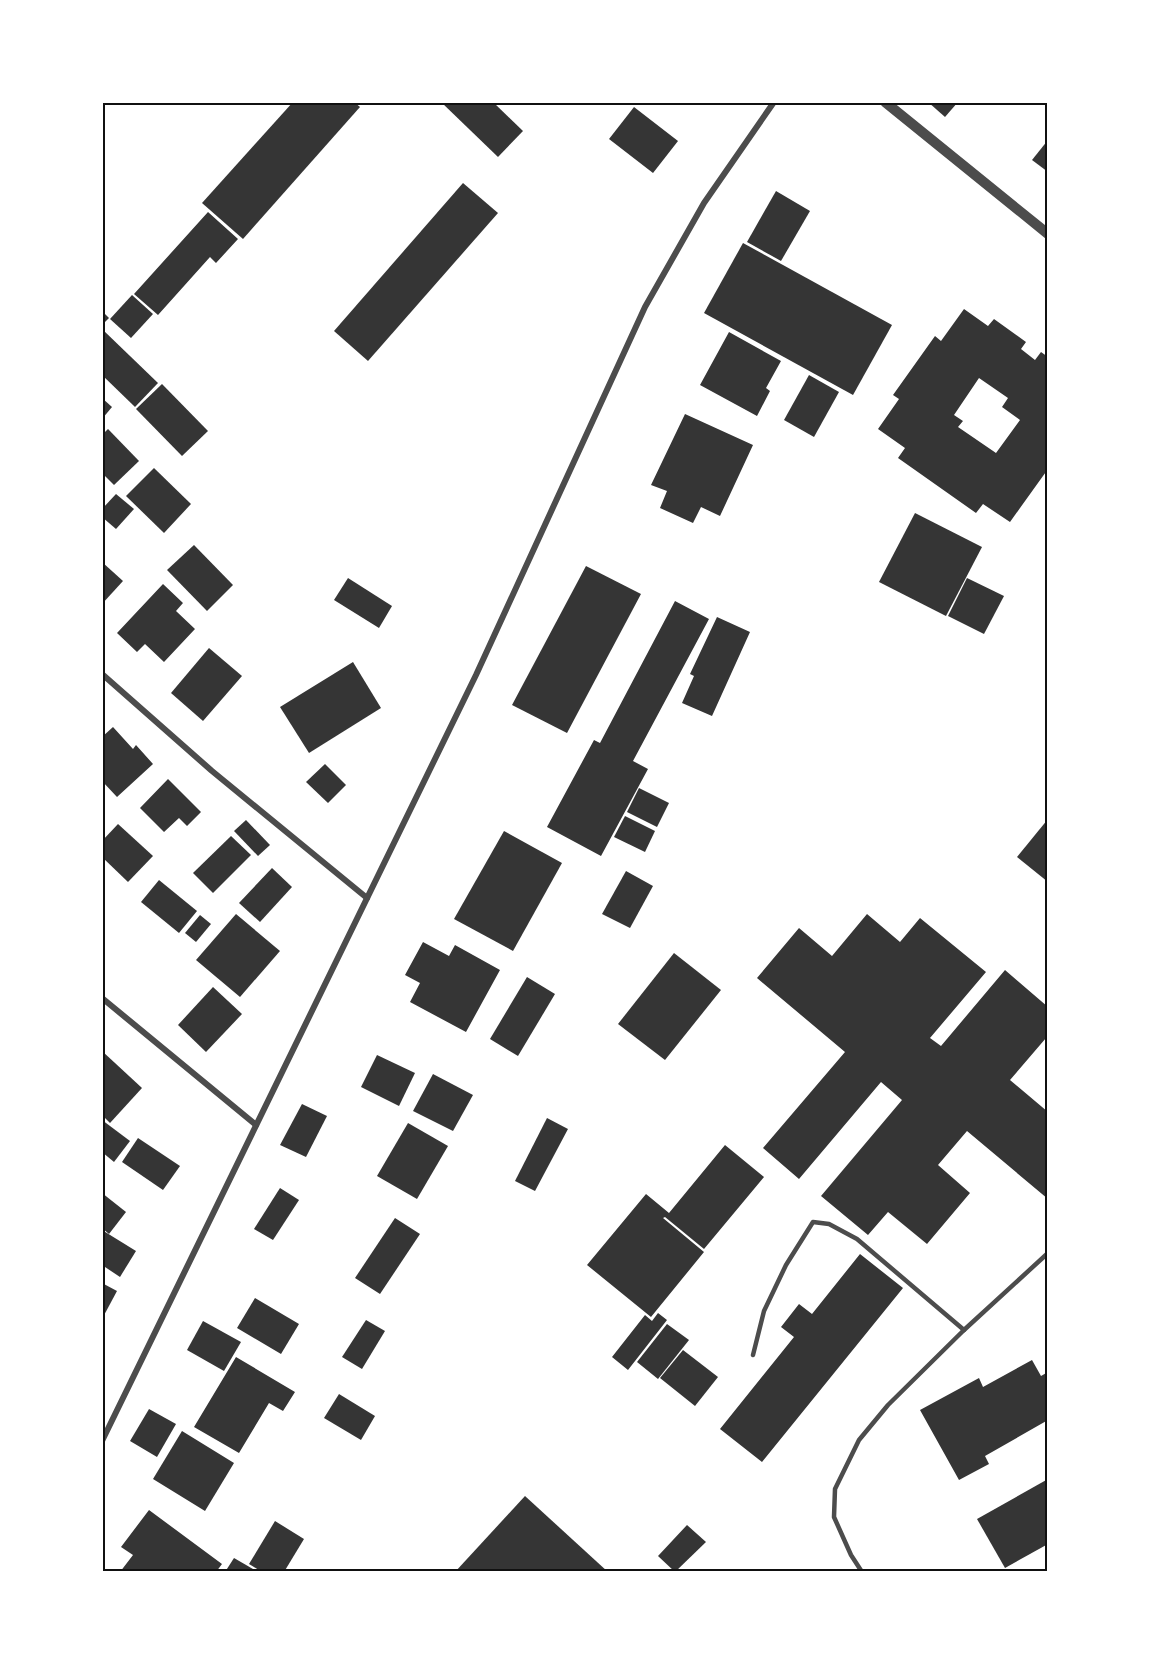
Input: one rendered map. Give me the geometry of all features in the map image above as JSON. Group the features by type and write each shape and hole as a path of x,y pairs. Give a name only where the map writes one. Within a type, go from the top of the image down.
{"street":[{"path":"102,1441 476,675 645,307 704,202 774,102"},
{"path":"885,102 1048,234"},
{"path":"102,674 212,771 367,898"},
{"path":"102,998 256,1125"}],"lane":[{"path":"753,1355 764,1311 786,1265 813,1222 829,1224 857,1239 964,1330"},
{"path":"862,1572 850,1555 834,1517 835,1489 859,1440 888,1405 964,1330 1048,1253"}],"building":[{"path":"293,102 354,102 360,107 243,239 202,203"},
{"path":"441,102 493,102 523,131 498,157"},
{"path":"928,102 958,102 945,117"},
{"path":"634,107 678,141 653,173 609,139"},
{"path":"1048,140 1048,172 1032,160"},
{"path":"463,183 498,213 368,361 334,331"},
{"path":"776,191 810,211 781,261 747,242"},
{"path":"208,212 238,239 216,263 210,257 158,315 134,294"},
{"path":"743,243 892,325 853,395 704,313"},
{"path":"132,295 153,314 131,338 110,319"},
{"path":"964,309 988,326 994,319 1026,342 1021,349 1035,360 1041,352 1048,357 1048,469 1010,522 983,504 976,513 898,458 905,448 878,429 899,399 893,395 935,336 941,341","holes":["979,378 1008,398 1002,407 1020,420 996,453 958,427 963,421 954,415"]},
{"path":"102,311 109,318 102,325"},
{"path":"102,329 158,383 135,407 102,375"},
{"path":"729,332 781,361 766,388 770,391 757,416 700,385"},
{"path":"809,375 839,392 814,437 784,420"},
{"path":"162,384 208,431 182,456 136,409"},
{"path":"102,398 112,407 102,419"},
{"path":"685,414 753,445 720,516 701,507 693,523 660,508 667,491 651,485"},
{"path":"108,429 139,461 114,485 102,473 102,435"},
{"path":"154,468 191,504 164,533 126,496"},
{"path":"116,494 134,509 116,529 102,517 102,509"},
{"path":"915,513 982,547 946,616 879,582"},
{"path":"194,545 233,585 207,611 167,570"},
{"path":"102,562 123,581 102,604"},
{"path":"586,566 641,594 567,733 512,705"},
{"path":"348,578 392,606 379,628 334,600"},
{"path":"967,578 1004,596 984,634 948,616"},
{"path":"163,584 183,603 176,611 195,629 164,662 145,644 137,652 117,633"},
{"path":"675,601 709,619 633,761 648,769 601,856 547,827 594,740 600,743"},
{"path":"717,617 750,632 712,716 682,703 694,676 690,674"},
{"path":"209,648 242,676 203,721 171,693"},
{"path":"353,662 381,708 309,753 280,707"},
{"path":"113,727 133,749 136,745 153,764 117,797 102,781 102,737"},
{"path":"325,764 346,785 328,803 306,782"},
{"path":"168,779 201,812 187,826 179,818 164,832 140,808"},
{"path":"639,788 669,803 657,827 627,812"},
{"path":"625,816 655,831 645,852 614,837"},
{"path":"1048,819 1048,882 1017,857"},
{"path":"246,820 270,845 258,856 234,831"},
{"path":"118,824 153,856 128,882 102,857 102,841"},
{"path":"504,831 562,863 513,951 454,919"},
{"path":"231,836 251,855 213,893 193,873"},
{"path":"272,868 292,887 260,922 239,903"},
{"path":"626,871 653,886 630,928 602,914"},
{"path":"159,880 197,911 179,933 141,902"},
{"path":"236,914 280,951 240,997 196,960"},
{"path":"867,914 900,942 920,918 986,972 930,1038 941,1046 1005,970 1048,1007 1048,1040 1046,1038 1010,1080 1048,1112 1048,1199 967,1131 938,1165 970,1193 927,1244 888,1212 868,1235 821,1196 902,1100 881,1082 799,1179 763,1148 845,1052 757,978 799,928 832,956"},
{"path":"200,915 211,924 196,942 185,933"},
{"path":"423,942 449,956 455,945 500,970 466,1032 410,1002 420,983 405,975"},
{"path":"674,953 721,990 665,1060 618,1024"},
{"path":"527,977 555,994 518,1056 490,1039"},
{"path":"213,987 242,1014 206,1052 178,1025"},
{"path":"102,1051 142,1088 110,1123 102,1115"},
{"path":"377,1055 415,1073 399,1106 361,1087"},
{"path":"433,1074 473,1095 453,1131 413,1111"},
{"path":"302,1104 327,1116 306,1157 280,1145"},
{"path":"547,1118 568,1129 535,1191 515,1181"},
{"path":"102,1120 130,1141 114,1162 102,1152"},
{"path":"408,1123 448,1146 417,1199 377,1176"},
{"path":"138,1138 180,1166 163,1190 122,1162"},
{"path":"725,1145 764,1177 704,1249 665,1217 663,1218 704,1252 651,1317 587,1265 646,1194 669,1213"},
{"path":"280,1188 299,1200 273,1240 254,1229"},
{"path":"102,1193 126,1212 109,1234 102,1228"},
{"path":"395,1218 420,1234 380,1294 355,1278"},
{"path":"102,1230 136,1251 120,1277 102,1265"},
{"path":"860,1254 903,1288 762,1462 720,1429 794,1337 781,1327 799,1304 812,1314"},
{"path":"102,1283 117,1291 102,1319"},
{"path":"255,1298 299,1324 281,1354 237,1328"},
{"path":"658,1313 667,1320 628,1370 612,1357 645,1315 652,1321"},
{"path":"366,1320 385,1331 362,1369 342,1357"},
{"path":"203,1321 241,1342 224,1371 187,1350"},
{"path":"667,1324 689,1340 658,1379 637,1362"},
{"path":"683,1350 718,1377 695,1406 660,1378"},
{"path":"236,1357 295,1392 283,1411 269,1403 239,1453 194,1427"},
{"path":"1032,1360 1041,1376 1048,1372 1048,1420 985,1456 989,1464 959,1480 920,1410 979,1378 983,1387"},
{"path":"339,1394 375,1416 361,1440 324,1418"},
{"path":"149,1409 176,1424 157,1457 130,1441"},
{"path":"182,1431 234,1463 205,1511 153,1479"},
{"path":"1048,1479 1048,1544 1005,1568 977,1519"},
{"path":"525,1496 608,1572 455,1572"},
{"path":"149,1510 222,1564 216,1572 192,1570 190,1572 120,1572 133,1555 121,1547"},
{"path":"275,1521 304,1539 284,1572 262,1572 249,1564"},
{"path":"687,1525 706,1542 675,1572 658,1556"},
{"path":"234,1558 258,1572 225,1572"}]}
